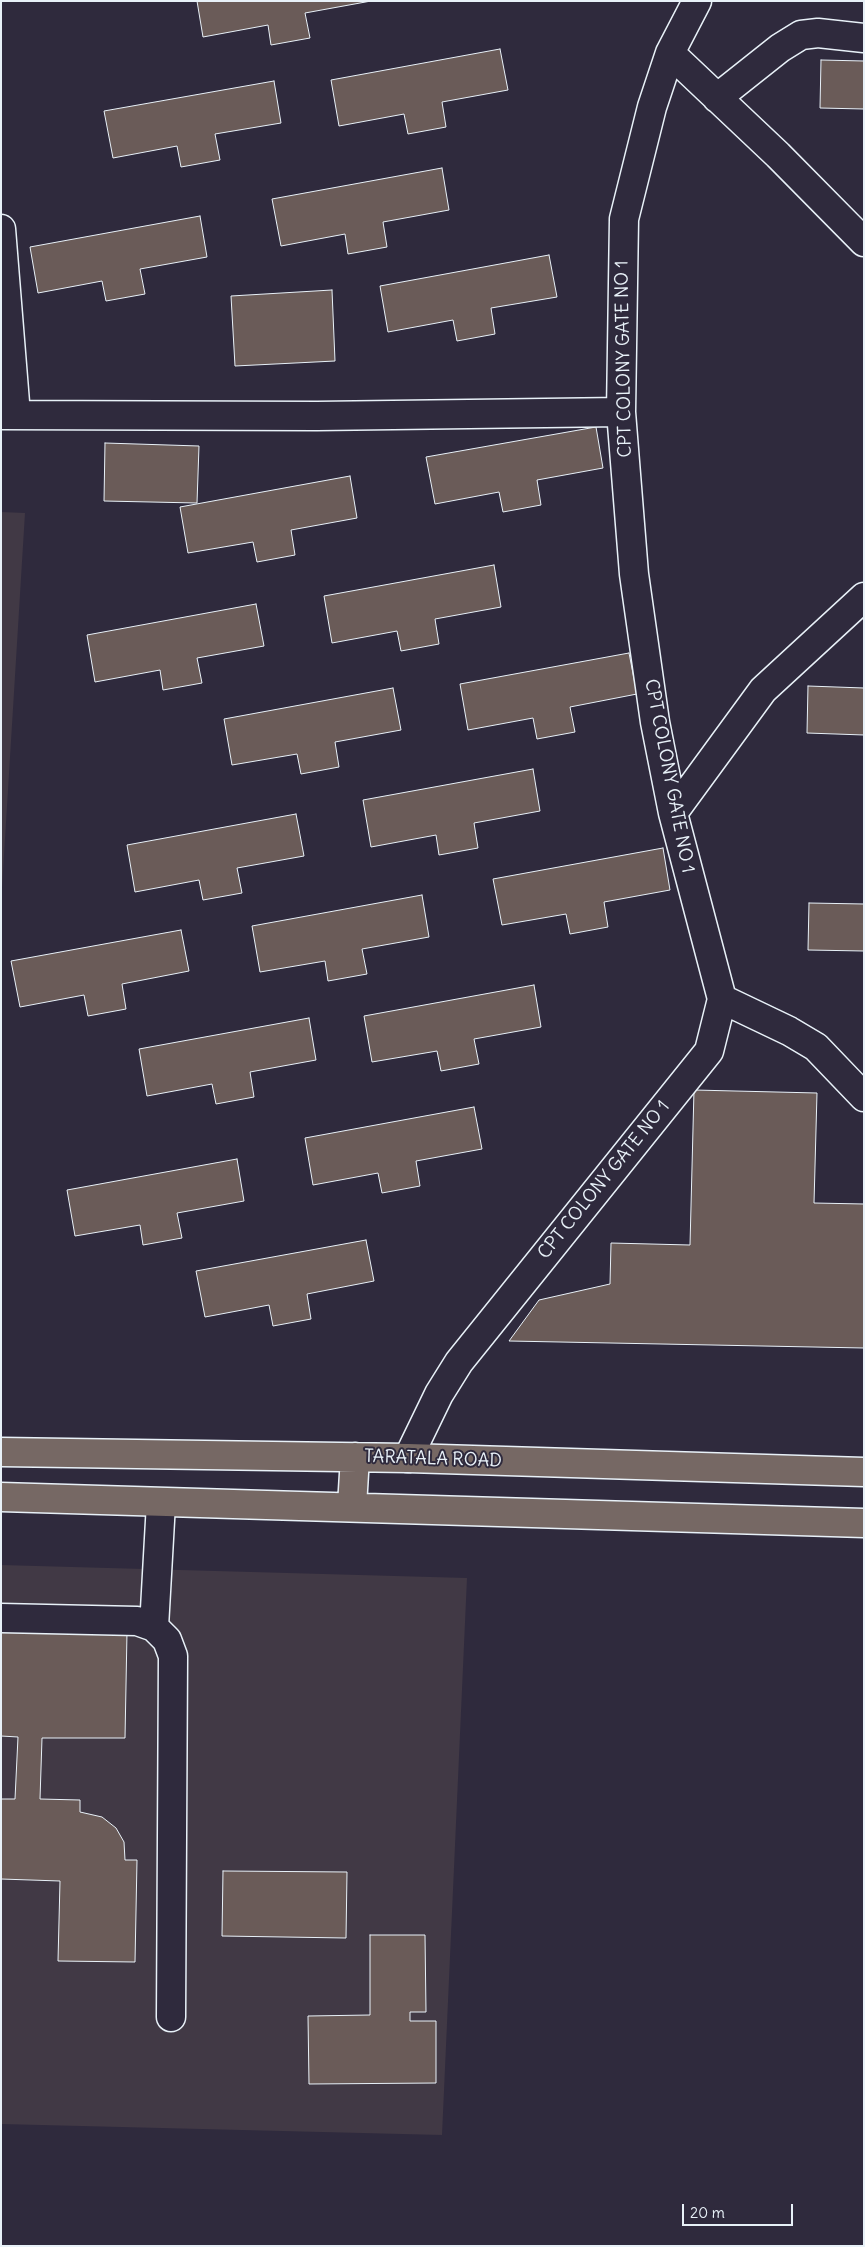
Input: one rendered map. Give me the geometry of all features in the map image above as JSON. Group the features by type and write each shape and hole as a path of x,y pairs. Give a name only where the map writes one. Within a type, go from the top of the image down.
{"main road":[{"name":"TARATALA ROAD","path":"1,1452 408,1458 864,1472"},
{"path":"352,1506 355,1457"},
{"path":"1,1496 161,1503 352,1506 864,1523"}],"street":[{"name":"CPT COLONY GATE NO 1","path":"408,1458 439,1394 459,1362 709,1050 722,999 673,813 655,722 634,574 622,412 624,219 652,107 670,53 697,1"},
{"path":"718,98 780,48 801,36 818,32 864,38"},
{"path":"670,53 778,155 864,242"},
{"path":"1,228 9,415 317,416 622,412"},
{"path":"673,813 763,690 864,597"},
{"path":"722,999 788,1031 816,1047 864,1097"},
{"path":"154,1627 161,1503"},
{"path":"1,1618 138,1621 154,1627 167,1640 173,1656 171,2017"}],"shaded area":[{"path":"1,512 25,513 1,904"},
{"path":"1,1565 467,1578 442,2135 1,2124"}],"building":[{"path":"197,1 371,1 305,13 310,38 271,45 268,25 203,37"},
{"path":"500,49 508,90 442,102 446,127 408,134 404,114 339,126 331,80"},
{"path":"821,60 864,61 864,109 820,108"},
{"path":"274,81 281,123 215,134 220,160 181,167 177,146 113,158 104,111"},
{"path":"442,168 449,210 383,222 387,247 348,254 345,234 281,246 272,199"},
{"path":"200,216 207,257 140,269 145,294 106,301 102,281 38,293 30,247"},
{"path":"549,255 557,297 491,308 495,334 457,341 453,320 388,332 380,286"},
{"path":"332,290 335,361 235,366 231,296"},
{"path":"596,427 603,468 537,480 541,505 503,512 499,492 435,504 426,457"},
{"path":"105,443 199,446 197,503 104,501"},
{"path":"350,476 357,518 291,530 295,555 257,562 253,542 188,553 180,507"},
{"path":"494,565 501,607 435,619 439,644 401,651 397,631 332,643 324,596"},
{"path":"256,604 264,646 197,658 202,683 163,690 160,670 95,682 87,635"},
{"path":"629,653 637,694 570,707 575,732 537,739 533,718 468,730 460,684"},
{"path":"808,686 864,688 864,735 807,733"},
{"path":"393,688 401,730 335,742 339,767 301,774 297,754 232,765 224,719"},
{"path":"533,769 540,811 474,823 478,848 439,855 436,835 371,847 363,800"},
{"path":"296,814 304,856 237,868 242,893 203,900 199,880 135,892 127,845"},
{"path":"663,848 670,890 604,902 608,927 570,934 566,914 502,925 493,879"},
{"path":"422,895 429,937 362,949 367,974 328,981 325,961 260,972 252,926"},
{"path":"809,903 864,904 864,951 808,950"},
{"path":"181,930 189,971 122,984 126,1009 88,1016 84,995 20,1007 11,961"},
{"path":"534,985 541,1027 474,1039 479,1064 441,1071 437,1051 372,1062 364,1016"},
{"path":"309,1018 316,1060 250,1072 254,1097 216,1104 212,1084 147,1096 139,1049"},
{"path":"694,1090 817,1093 814,1203 864,1204 864,1348 509,1341 539,1300 610,1284 611,1243 690,1245"},
{"path":"474,1107 482,1149 416,1161 420,1186 382,1193 378,1173 313,1185 305,1138"},
{"path":"237,1159 244,1201 177,1213 182,1238 143,1245 140,1225 75,1236 67,1190"},
{"path":"366,1240 374,1281 307,1294 311,1319 273,1326 269,1305 205,1317 196,1271"},
{"path":"1,1630 127,1632 125,1738 42,1738 40,1799 80,1800 80,1812 102,1817 116,1828 124,1842 125,1860 137,1860 135,1962 58,1961 60,1881 1,1879 1,1799 15,1799 18,1737 1,1736"},
{"path":"223,1871 347,1872 346,1938 222,1936"},
{"path":"370,1935 425,1935 426,2012 410,2012 410,2021 436,2021 436,2083 309,2084 308,2016 370,2015"}]}
